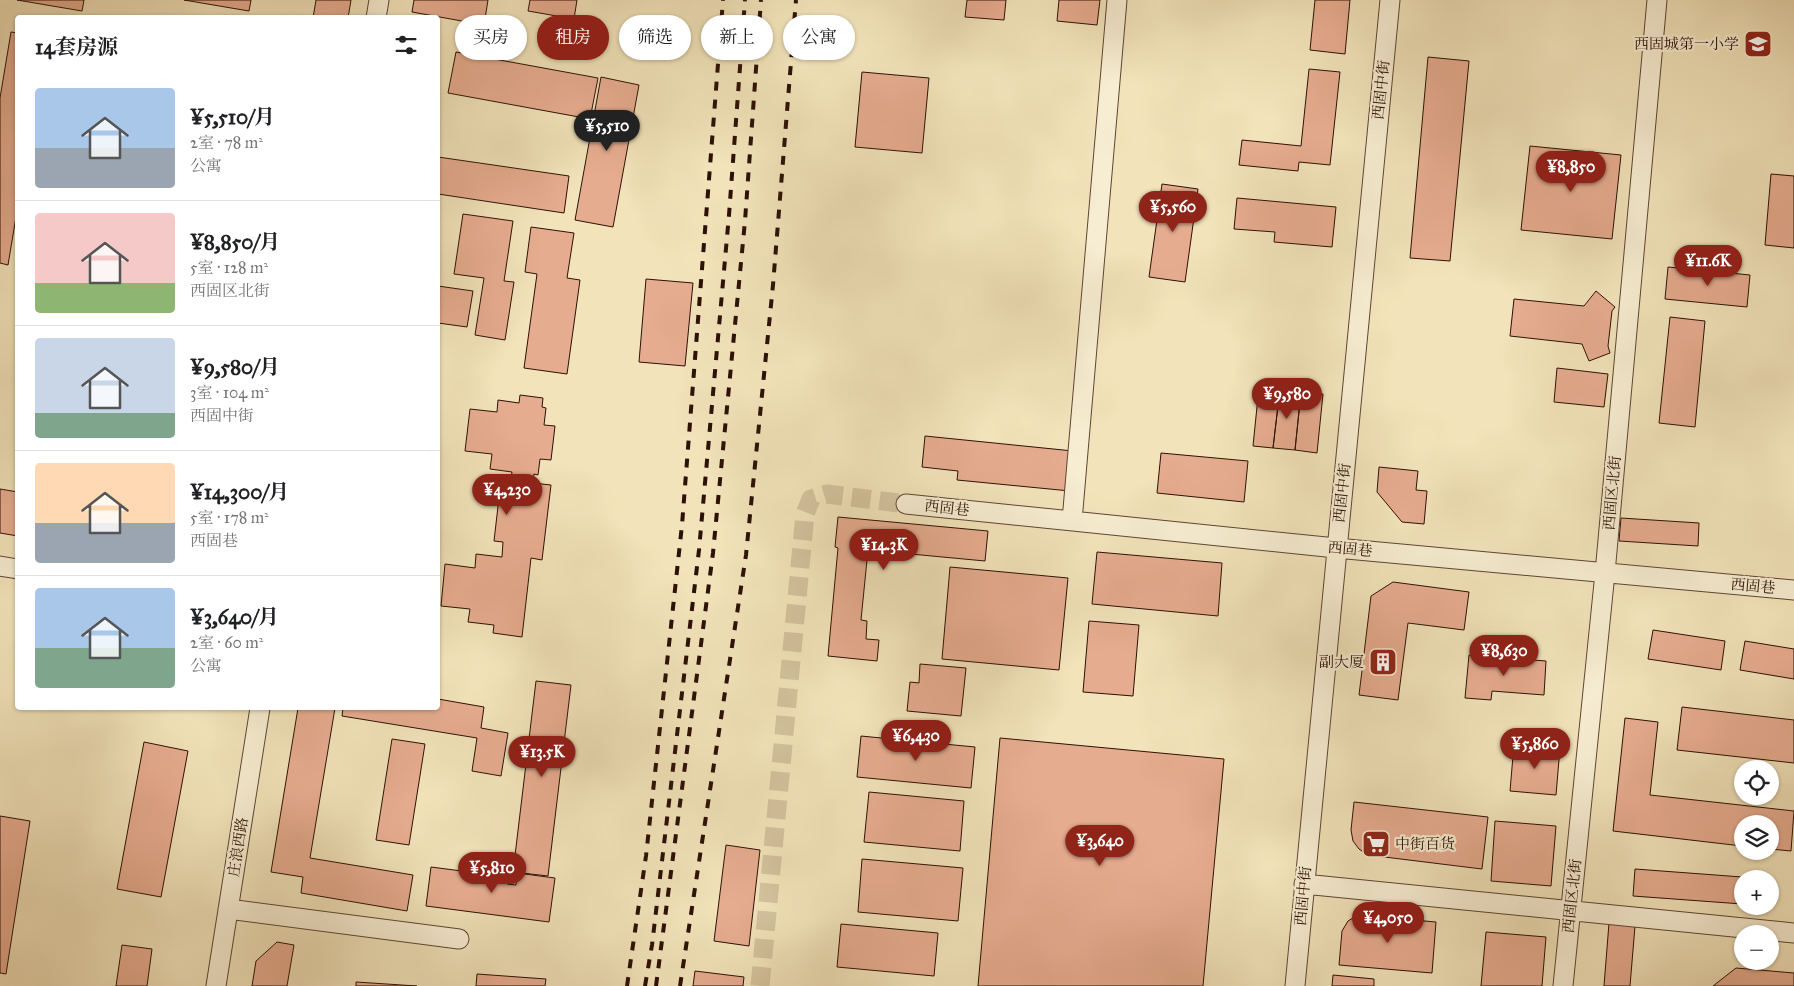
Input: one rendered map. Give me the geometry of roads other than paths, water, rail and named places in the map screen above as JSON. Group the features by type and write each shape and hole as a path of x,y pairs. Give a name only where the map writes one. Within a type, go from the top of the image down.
{"street":[{"path":"376,15 379,0"},
{"path":"1072,521 1117,0"},
{"name":"西固中街","path":"1294,986 1390,0"},
{"name":"西固区北街","path":"1563,986 1605,572 1657,0"},
{"name":"西固巷","path":"906,504 1336,548 1794,590"},
{"path":"0,566 15,568"},
{"name":"庄浪西路","path":"216,986 260,710"},
{"path":"1304,884 1794,933"},
{"path":"228,909 459,939"}],"tunnel":[{"path":"760,986 805,514 811,499 827,494 906,504"}],"railway":[{"path":"627,986 646,856 682,525 723,0"},
{"path":"645,986 652,945 699,550 729,215 745,0"},
{"path":"656,986 713,553 745,221 761,0"},
{"path":"680,986 746,555 773,285 796,0"}],"place":[{"name":"西固城第一小学","path":"1758,44"},
{"name":"副大厦","path":"1383,662"},
{"name":"中街百货","path":"1376,844"}]}
